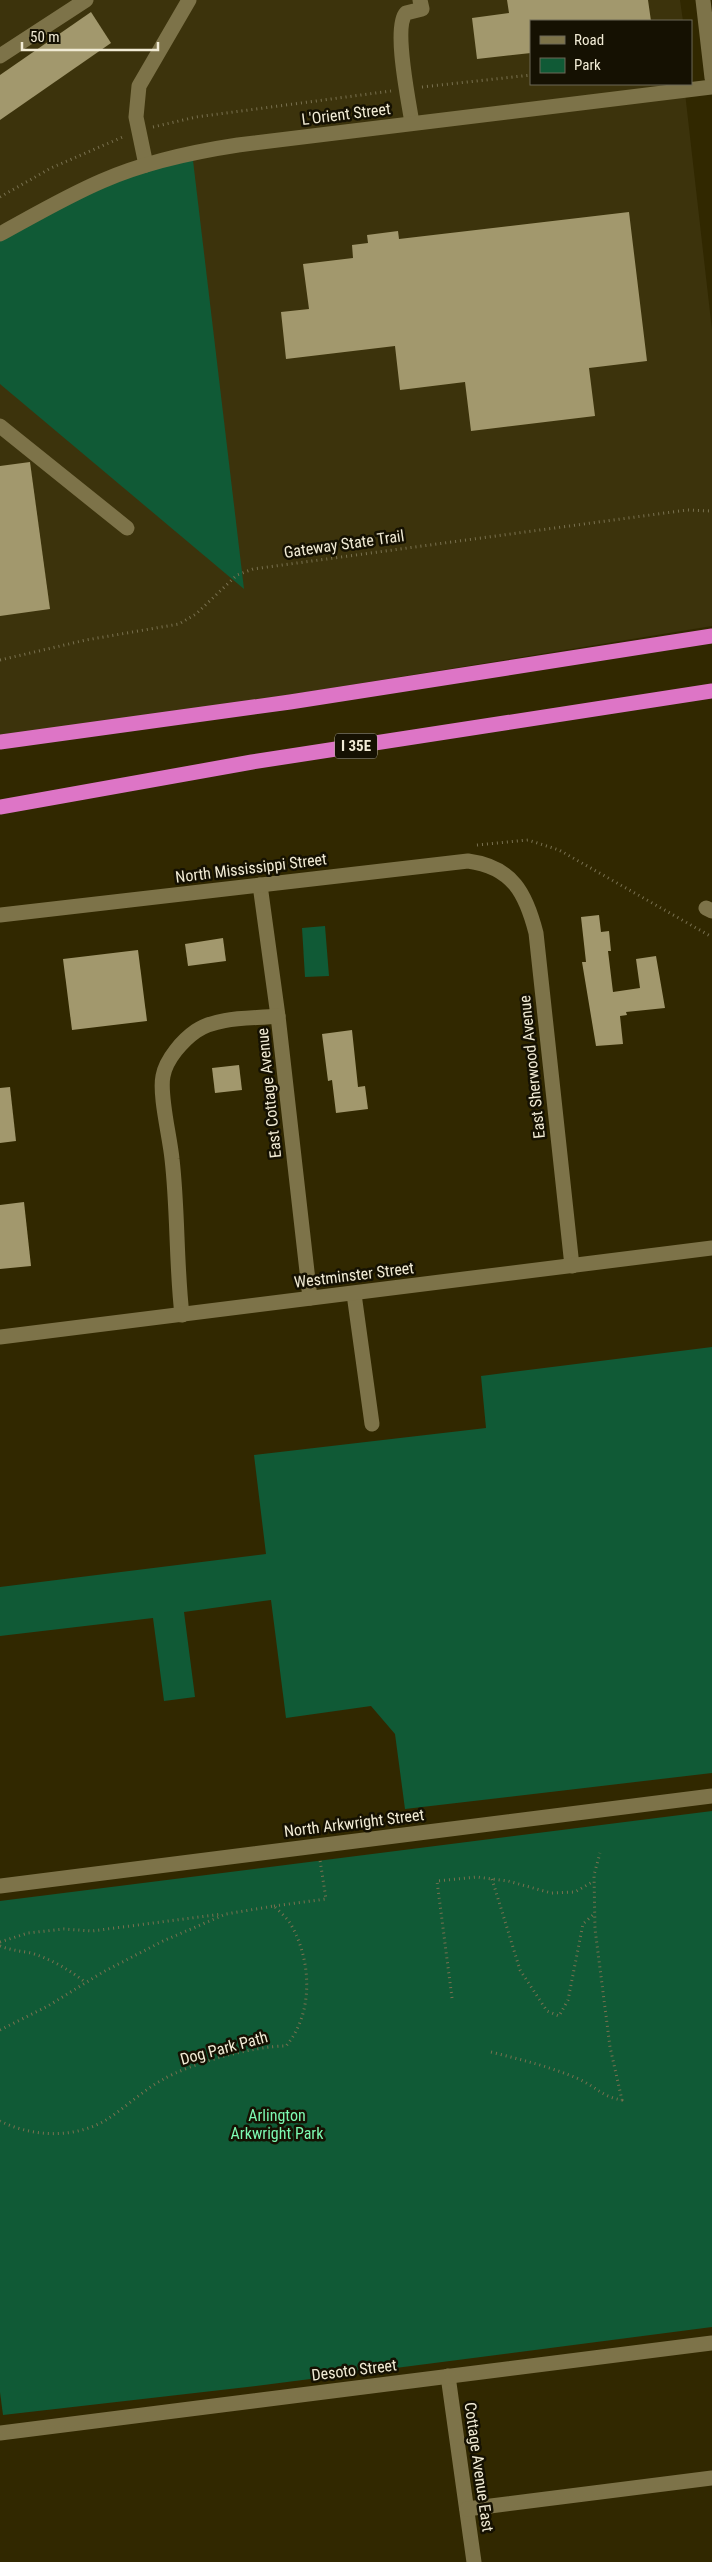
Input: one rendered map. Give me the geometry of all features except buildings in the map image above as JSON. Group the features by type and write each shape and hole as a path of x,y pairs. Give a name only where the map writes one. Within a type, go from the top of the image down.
{"highway":[{"path":"0,742 290,702 712,636"},
{"name":"I 35E","path":"0,807 252,762 712,691"}],"street":[{"path":"0,56 86,0"},
{"path":"146,165 136,117 139,86 189,0"},
{"path":"412,123 401,22 406,13 422,10 420,0"},
{"path":"703,0 712,78"},
{"name":"L'Orient Street","path":"0,234 102,181 146,165 192,152 238,144 712,87"},
{"path":"0,426 127,528"},
{"name":"North Mississippi Street","path":"0,915 468,861 486,865 504,875"},
{"name":"East Sherwood Avenue","path":"504,875 525,897 536,933 572,1266"},
{"name":"East Cottage Avenue","path":"260,885 278,1016 310,1298"},
{"path":"182,1315 178,1275 176,1210 162,1076 176,1051 203,1027 224,1021 278,1016"},
{"name":"Westminster Street","path":"0,1337 712,1248"},
{"path":"354,1294 372,1424"},
{"name":"North Arkwright Street","path":"0,1886 712,1796"},
{"name":"Desoto Street","path":"0,2433 712,2343"},
{"name":"Cottage Avenue East","path":"448,2376 474,2562"},
{"path":"467,2509 712,2478"}],"path":[{"path":"0,197 90,150 139,131 196,117 407,88 530,75"},
{"name":"Gateway State Trail","path":"0,660 86,640 179,624 196,614 237,575 253,569 687,510 712,511"},
{"path":"467,846 528,840 560,850 712,937"},
{"path":"0,1942 28,1933 64,1929 92,1931 326,1899 318,1846"},
{"path":"491,2052 545,2066 583,2081 608,2098 622,2100 610,2047 594,1914 594,1881 600,1853"},
{"path":"452,1998 437,1881 477,1876 551,1893 575,1892 594,1881"},
{"path":"492,1879 520,1970 546,2011 559,2016 568,2000 583,1924 594,1914"},
{"name":"Dog Park Path","path":"0,2121 17,2129 44,2133 75,2133 105,2120 162,2080 190,2067 255,2050 286,2046 297,2033 307,2002 306,1971 302,1952 289,1922 274,1906"},
{"path":"0,2030 48,2006 163,1941 226,1914"},
{"path":"0,1946 51,1961 72,1972 86,1983"}],"shaded area":[{"path":"0,0 680,0 683,20 530,20 530,85 684,85 712,330 712,626 307,692 0,738"}],"green space":[{"path":"192,152 244,589 0,384 0,234 48,208"},
{"path":"325,926 329,976 305,977 302,928"},
{"path":"712,1347 712,1773 405,1809 395,1734 371,1706 286,1718 271,1600 184,1612 195,1697 164,1701 153,1618 0,1636 0,1587 266,1554 254,1455 486,1428 481,1376"},
{"name":"Arlington Arkwright Park","path":"712,1811 712,2327 256,2386 3,2415 0,2392 0,1901"}]}
